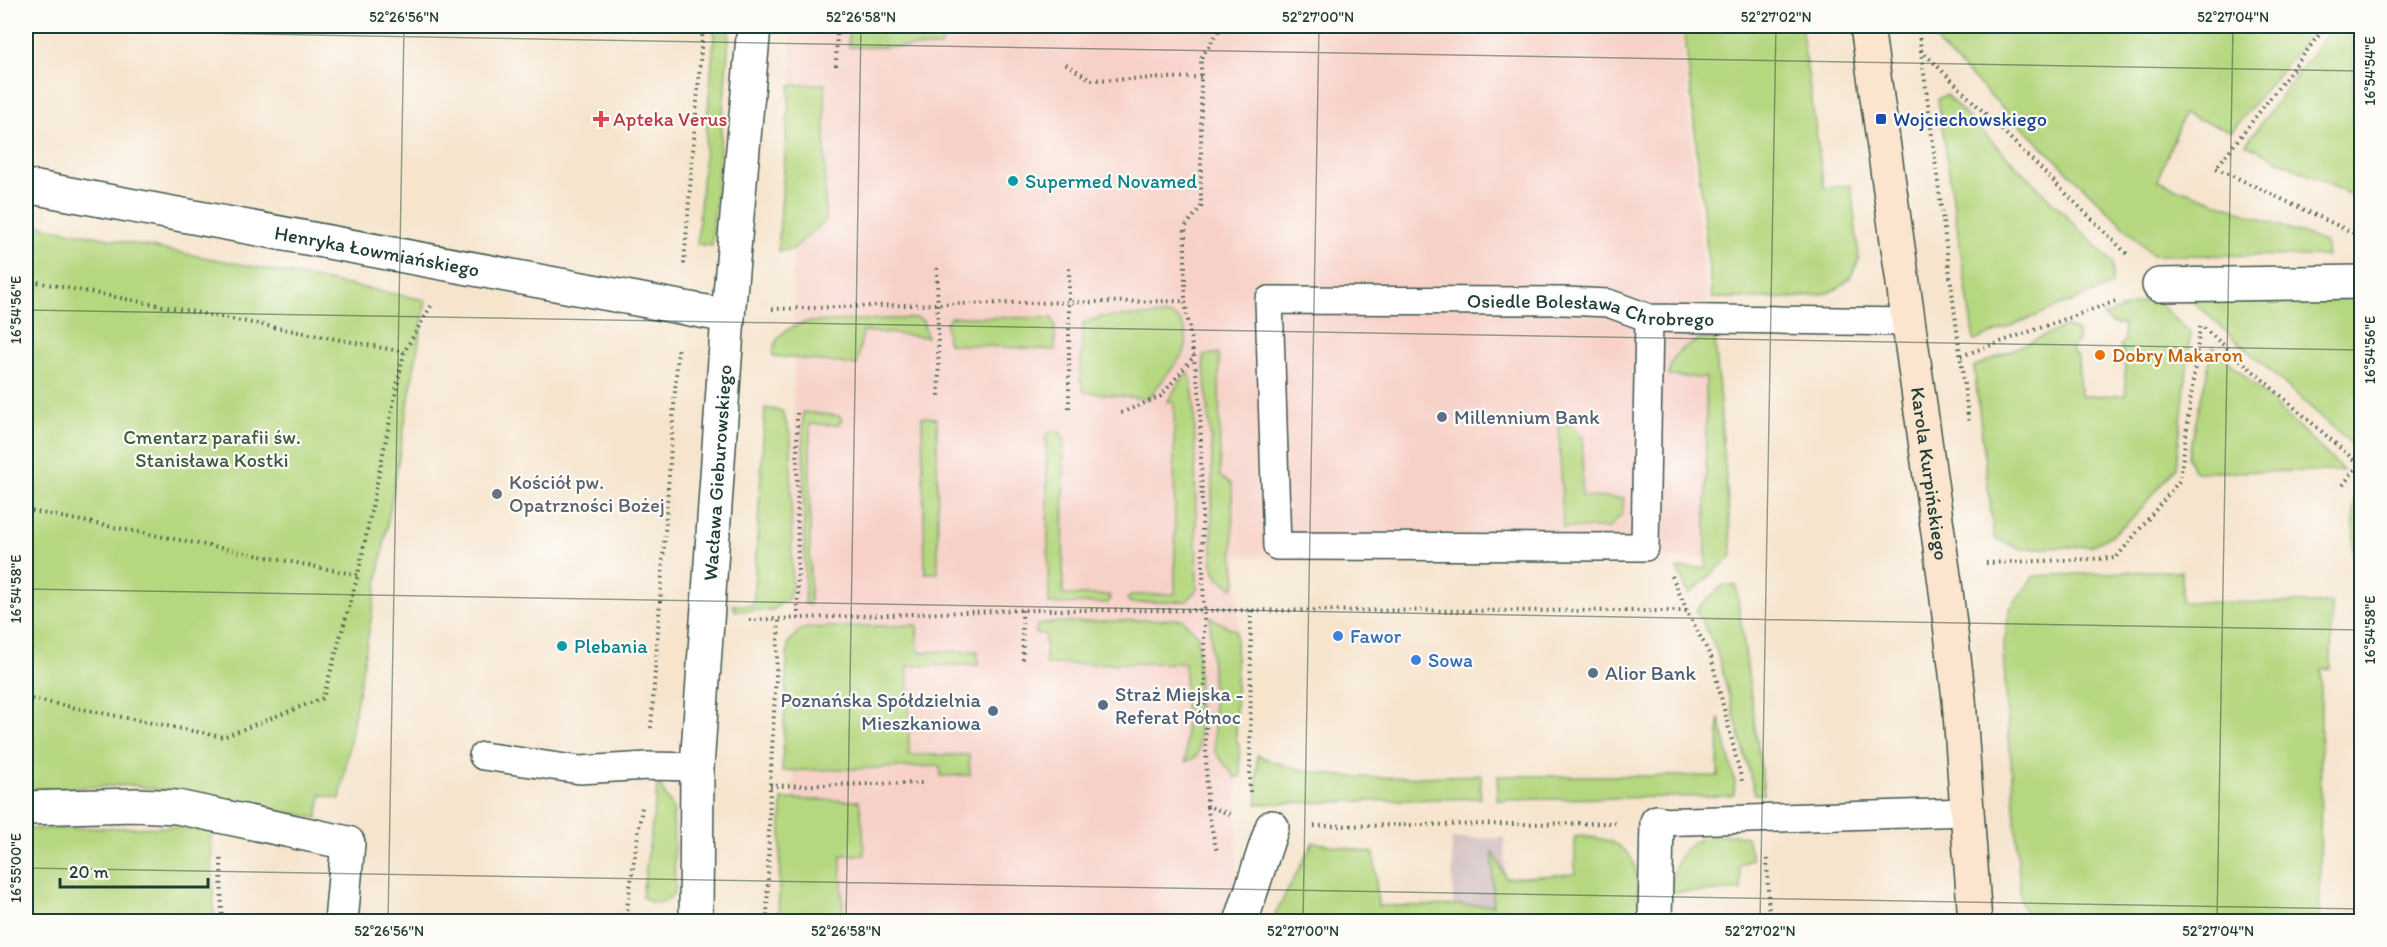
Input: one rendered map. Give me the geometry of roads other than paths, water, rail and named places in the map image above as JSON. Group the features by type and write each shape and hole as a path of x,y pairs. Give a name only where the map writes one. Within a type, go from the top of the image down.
{"street":[{"name":"Wacława Gieburowskiego","path":"696,921 698,767 728,316 754,26"},
{"name":"Karola Kurpińskiego","path":"1867,26 1951,629 1959,699 1975,921"},
{"name":"Henryka Łowmiańskiego","path":"26,186 728,316"},
{"path":"2158,285 2361,282"},
{"path":"26,808 136,805 177,807 348,843 341,921"},
{"path":"1655,921 1657,822"},
{"path":"1241,921 1272,827"}],"lane":[{"name":"Osiedle Bolesława Chrobrego","path":"1649,318 1645,547 1277,546 1269,300 1565,301 1608,303 1649,318 1909,322"},
{"path":"483,756 580,770 648,766 698,767"},
{"path":"1657,822 1967,812"}],"place":[{"name":"Apteka Verus","path":"601,119"},
{"name":"Wojciechowskiego","path":"1881,119"},
{"name":"Supermed Novamed","path":"1013,181"},
{"name":"Dobry Makaron","path":"2100,355"},
{"name":"Millennium Bank","path":"1442,417"},
{"name":"Kościół pw. Opatrzności Bożej","path":"497,494"},
{"name":"Fawor","path":"1338,636"},
{"name":"Plebania","path":"562,646"},
{"name":"Sowa","path":"1416,660"},
{"name":"Alior Bank","path":"1593,673"},
{"name":"Straż Miejska - Referat Północ","path":"1103,705"},
{"name":"Poznańska Spółdzielnia Mieszkaniowa","path":"993,711"}],"park label":[{"name":"Cmentarz parafii św. Stanisława Kostki","path":"212,448"}]}
